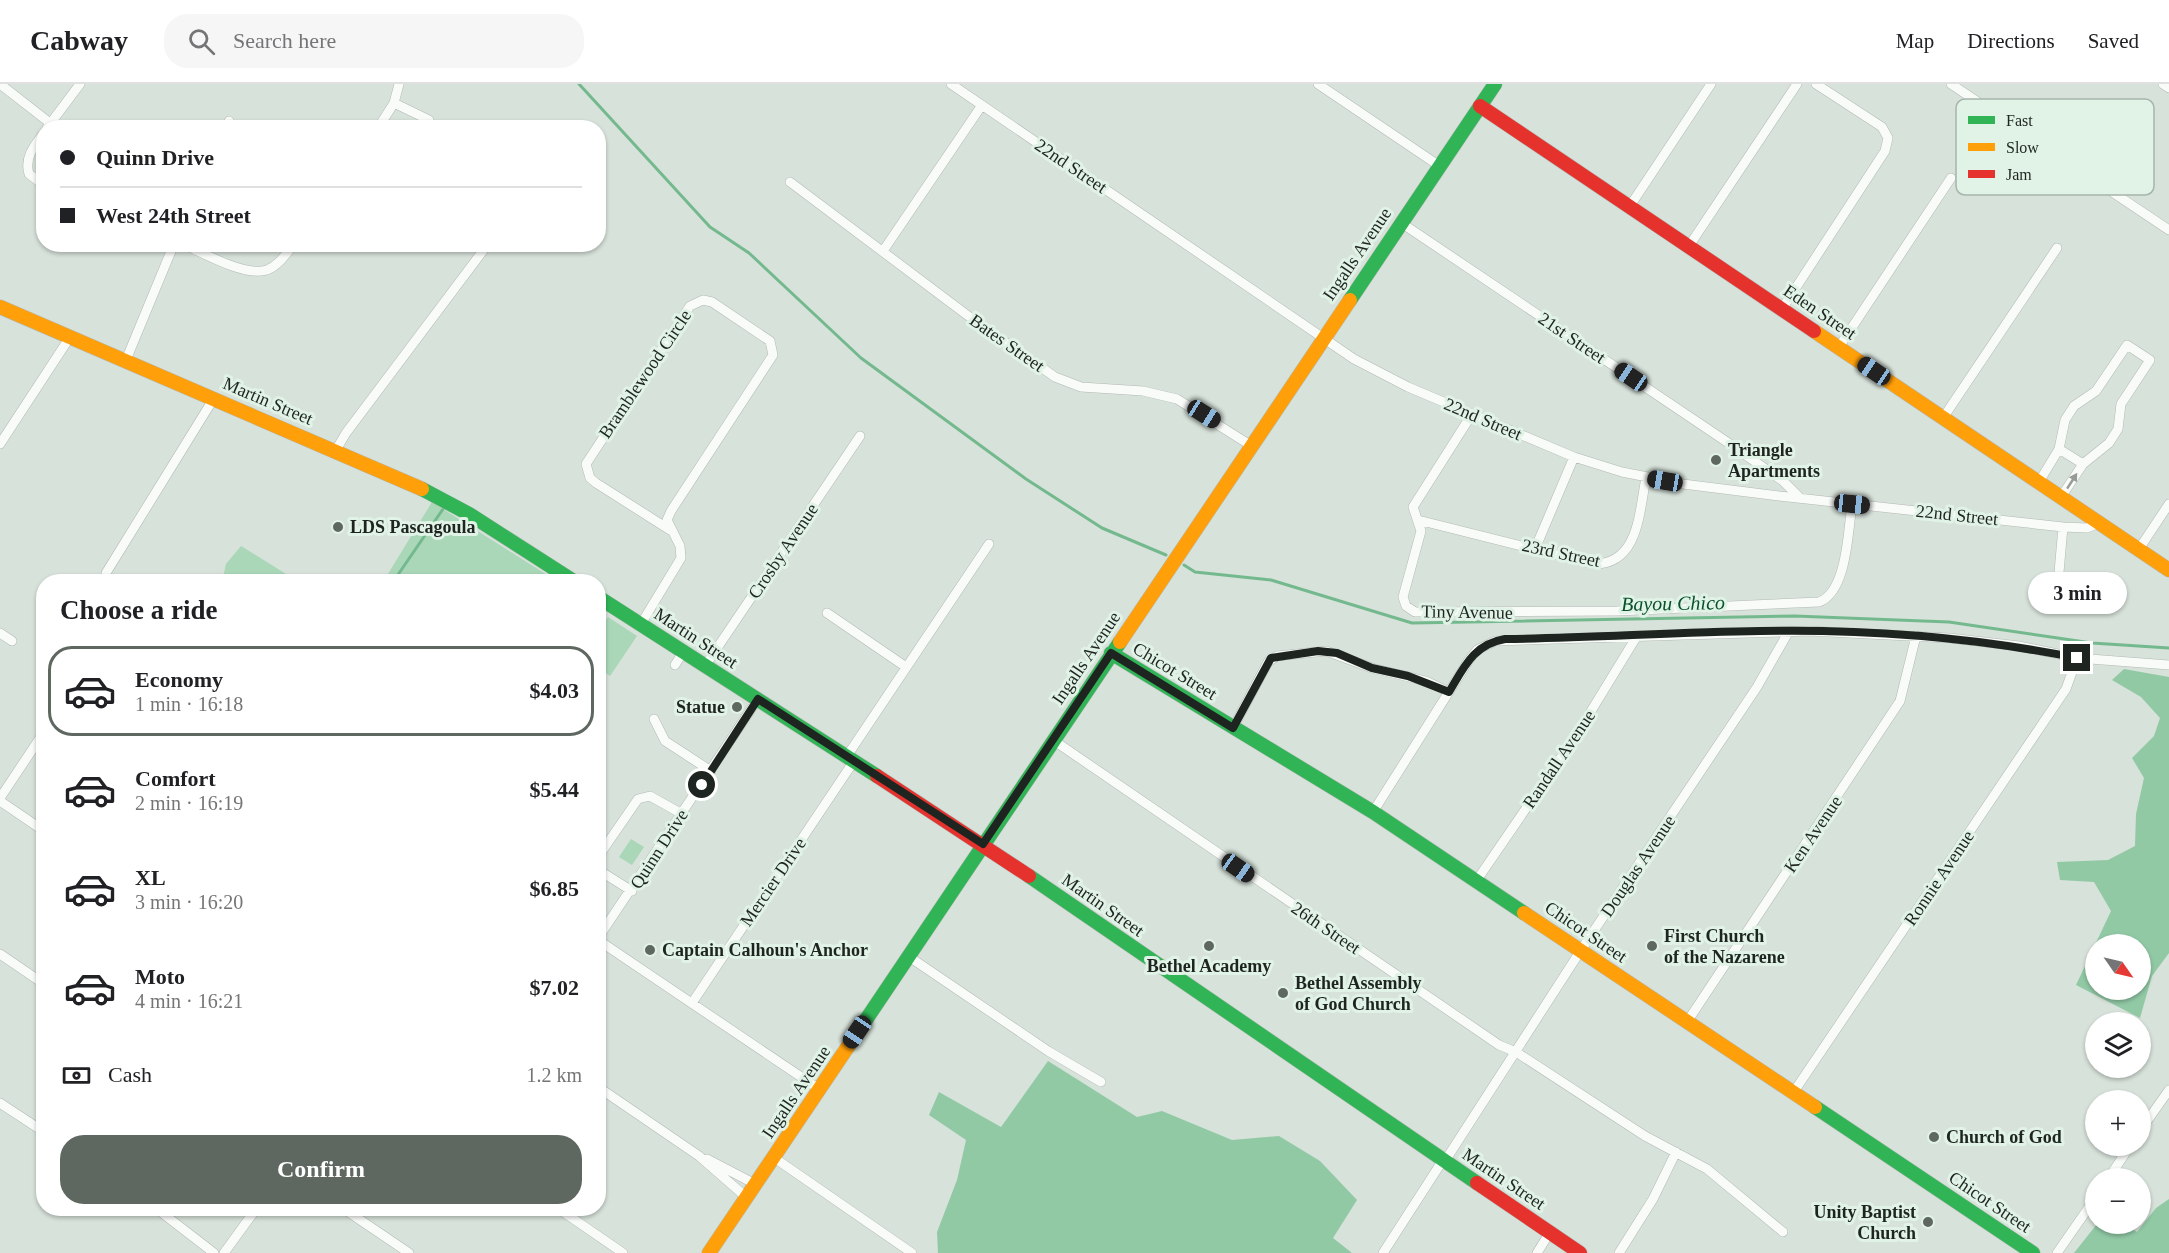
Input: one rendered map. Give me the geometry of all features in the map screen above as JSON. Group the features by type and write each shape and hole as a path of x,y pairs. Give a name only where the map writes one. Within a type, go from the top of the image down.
{"street":[{"path":"0,84 43,120"},
{"path":"53,120 80,84"},
{"path":"383,120 394,103 399,84"},
{"name":"22nd Street","path":"951,84 1322,338 1388,378 1574,456 1646,478 1800,498 2063,527 2087,528 2099,523"},
{"path":"1318,84 1438,165"},
{"name":"Ingalls Avenue","path":"709,1253 1438,165 1495,84"},
{"path":"1630,207 1711,84"},
{"path":"1689,246 1797,84"},
{"path":"1782,309 1886,151 1888,138 1882,127 1816,84"},
{"path":"1952,84 1974,99"},
{"path":"2163,84 2169,88"},
{"path":"394,103 429,120"},
{"path":"883,251 982,105"},
{"name":"Eden Street","path":"1480,106 2169,570"},
{"path":"36,145 29,155 27,164 29,174 36,179"},
{"path":"1839,347 1951,178"},
{"name":"Bates Street","path":"790,182 979,324 1055,377 1081,387 1143,391 1177,399 1250,445"},
{"path":"2117,195 2169,230"},
{"name":"21st Street","path":"1400,222 1727,442 1783,481 1800,498"},
{"path":"1943,418 2057,249"},
{"path":"126,360 171,252"},
{"path":"201,252 247,270 260,271 274,266 287,252"},
{"path":"336,450 346,433 482,252"},
{"name":"Bramblewood Circle","path":"703,300 712,302 770,341 773,356 664,521 653,520 596,483 590,478 586,464 690,306 703,300"},
{"name":"Martin Street","path":"0,307 399,477 452,504 562,574"},
{"path":"0,444 70,337"},
{"path":"2039,482 2059,449 2065,420 2069,413 2074,406 2096,391 2127,345 2150,360 2121,404 2118,429 2109,443 2082,464 2061,497"},
{"path":"106,573 214,398"},
{"name":"Tiny Avenue","path":"1472,414 1418,496 1413,511 1418,520 1420,538 1402,597 1410,609 1427,614 1527,613 1819,602 1831,596 1840,579 1852,504"},
{"name":"Crosby Avenue","path":"705,666 860,436"},
{"path":"2059,449 2082,464"},
{"path":"1535,549 1574,456"},
{"name":"23rd Street","path":"1418,520 1593,564 1611,562 1631,546 1646,478"},
{"path":"2139,549 2169,504"},
{"name":"Bramblewood Circle","path":"641,624 679,567 680,546 664,521"},
{"path":"2056,606 2063,527"},
{"name":"Mercier Drive","path":"692,1003 906,668 989,544"},
{"name":"Martin Street","path":"606,602 983,844 1580,1253"},
{"path":"826,613 906,668"},
{"path":"1373,812 1477,650 1495,641 1789,631 1854,632 2019,646 2077,658 2169,665"},
{"name":"Douglas Avenue","path":"1383,1253 1581,950 1725,736 1789,631"},
{"path":"0,633 12,641"},
{"name":"Randall Avenue","path":"1477,880 1577,734 1637,636"},
{"name":"Ken Avenue","path":"1687,1022 1900,701 1916,636"},
{"path":"1233,728 1269,662 1277,656 1318,651 1337,653 1372,668 1408,676 1449,692"},
{"path":"675,665 683,652"},
{"name":"Chicot Street","path":"1111,653 1373,812 2033,1253"},
{"name":"Ronnie Avenue","path":"1793,1093 2066,689 2077,658"},
{"name":"Quinn Drive","path":"606,928 758,699"},
{"path":"654,719 665,741 711,771"},
{"name":"26th Street","path":"1053,740 1427,998 1499,1045 1516,1052 1645,1136 1676,1152 1726,1184 1783,1232"},
{"path":"36,744 0,800 36,825"},
{"path":"606,845 638,799 650,796 682,814"},
{"path":"606,875 632,891"},
{"path":"606,944 819,1089"},
{"path":"0,954 36,979"},
{"path":"908,957 1048,1052 1101,1082"},
{"path":"2151,1115 2169,1090"},
{"path":"606,1092 699,1156 746,1197"},
{"path":"0,1103 36,1127"},
{"path":"1619,1253 1653,1198 1676,1152"},
{"path":"699,1156 755,1184"},
{"path":"773,1157 912,1253"},
{"path":"2057,1253 2085,1213"},
{"path":"166,1216 214,1253"},
{"path":"225,1253 251,1216"},
{"path":"354,1216 409,1253"},
{"path":"569,1216 623,1253"},
{"path":"1537,1253 1550,1232"}],"green space":[{"path":"432,502 546,574 388,574"},
{"path":"241,546 286,574 224,574 226,564"},
{"path":"608,617 637,636 610,676 606,673 606,620"},
{"path":"2124,669 2169,677 2169,953 2151,980 2151,934 2100,934 2111,911 2094,882 2060,880 2057,862 2108,860 2135,846 2136,814 2144,778 2132,758 2154,736 2160,718 2141,697 2112,680"},
{"path":"631,839 644,847 632,865 619,857"},
{"path":"2085,966 2085,990 2076,985"},
{"path":"2105,1000 2145,1000 2142,1012 2128,1012"},
{"path":"1048,1061 1137,1117 1162,1111 1232,1140 1279,1136 1320,1161 1357,1200 1333,1238 1352,1253 938,1253 937,1232 957,1180 966,1140 929,1115 939,1092 1001,1127"},
{"path":"2169,1199 2169,1253 2074,1253 2089,1234 2151,1234 2151,1214"}],"waterway":[{"path":"579,84 710,227 749,253 861,358 1026,479 1102,528 1166,555"},
{"path":"398,574 443,509"},
{"name":"Bayou Chico","path":"1184,565 1195,572 1271,580 1412,623 1795,616 1949,622 2092,643 2169,648"}],"traffic: fast":[{"path":"1350,300 1495,84"},
{"path":"422,489 469,514 563,574"},
{"path":"606,602 877,776"},
{"path":"849,1045 1120,642"},
{"path":"1111,653 1373,812 1524,913"},
{"path":"1029,876 1477,1183"},
{"path":"1815,1107 2033,1253"}],"traffic: slow":[{"path":"1120,642 1350,300"},
{"path":"0,307 422,489"},
{"path":"1814,331 2169,570"},
{"path":"1524,913 1815,1107"},
{"path":"709,1253 849,1045"}],"traffic: jam":[{"path":"1480,106 1814,331"},
{"path":"877,776 1029,876"},
{"path":"1477,1183 1580,1253"}],"place":[{"name":"Triangle Apartments","path":"1716,460"},
{"name":"LDS Pascagoula","path":"338,527"},
{"name":"Statue","path":"737,707"},
{"name":"Bethel Academy","path":"1209,946"},
{"name":"First Church of the Nazarene","path":"1652,946"},
{"name":"Captain Calhoun's Anchor","path":"650,950"},
{"name":"Bethel Assembly of God Church","path":"1283,993"},
{"name":"Church of God","path":"1934,1137"},
{"name":"Unity Baptist Church","path":"1928,1222"}],"route":[{"path":"702,785 758,699 983,844 1111,653 1233,728 1271,658 1298,656 1318,651 1337,653 1372,668 1426,681 1449,692 1477,650 1505,639 1759,631 1871,633 1949,638 2019,646 2077,658"}]}
